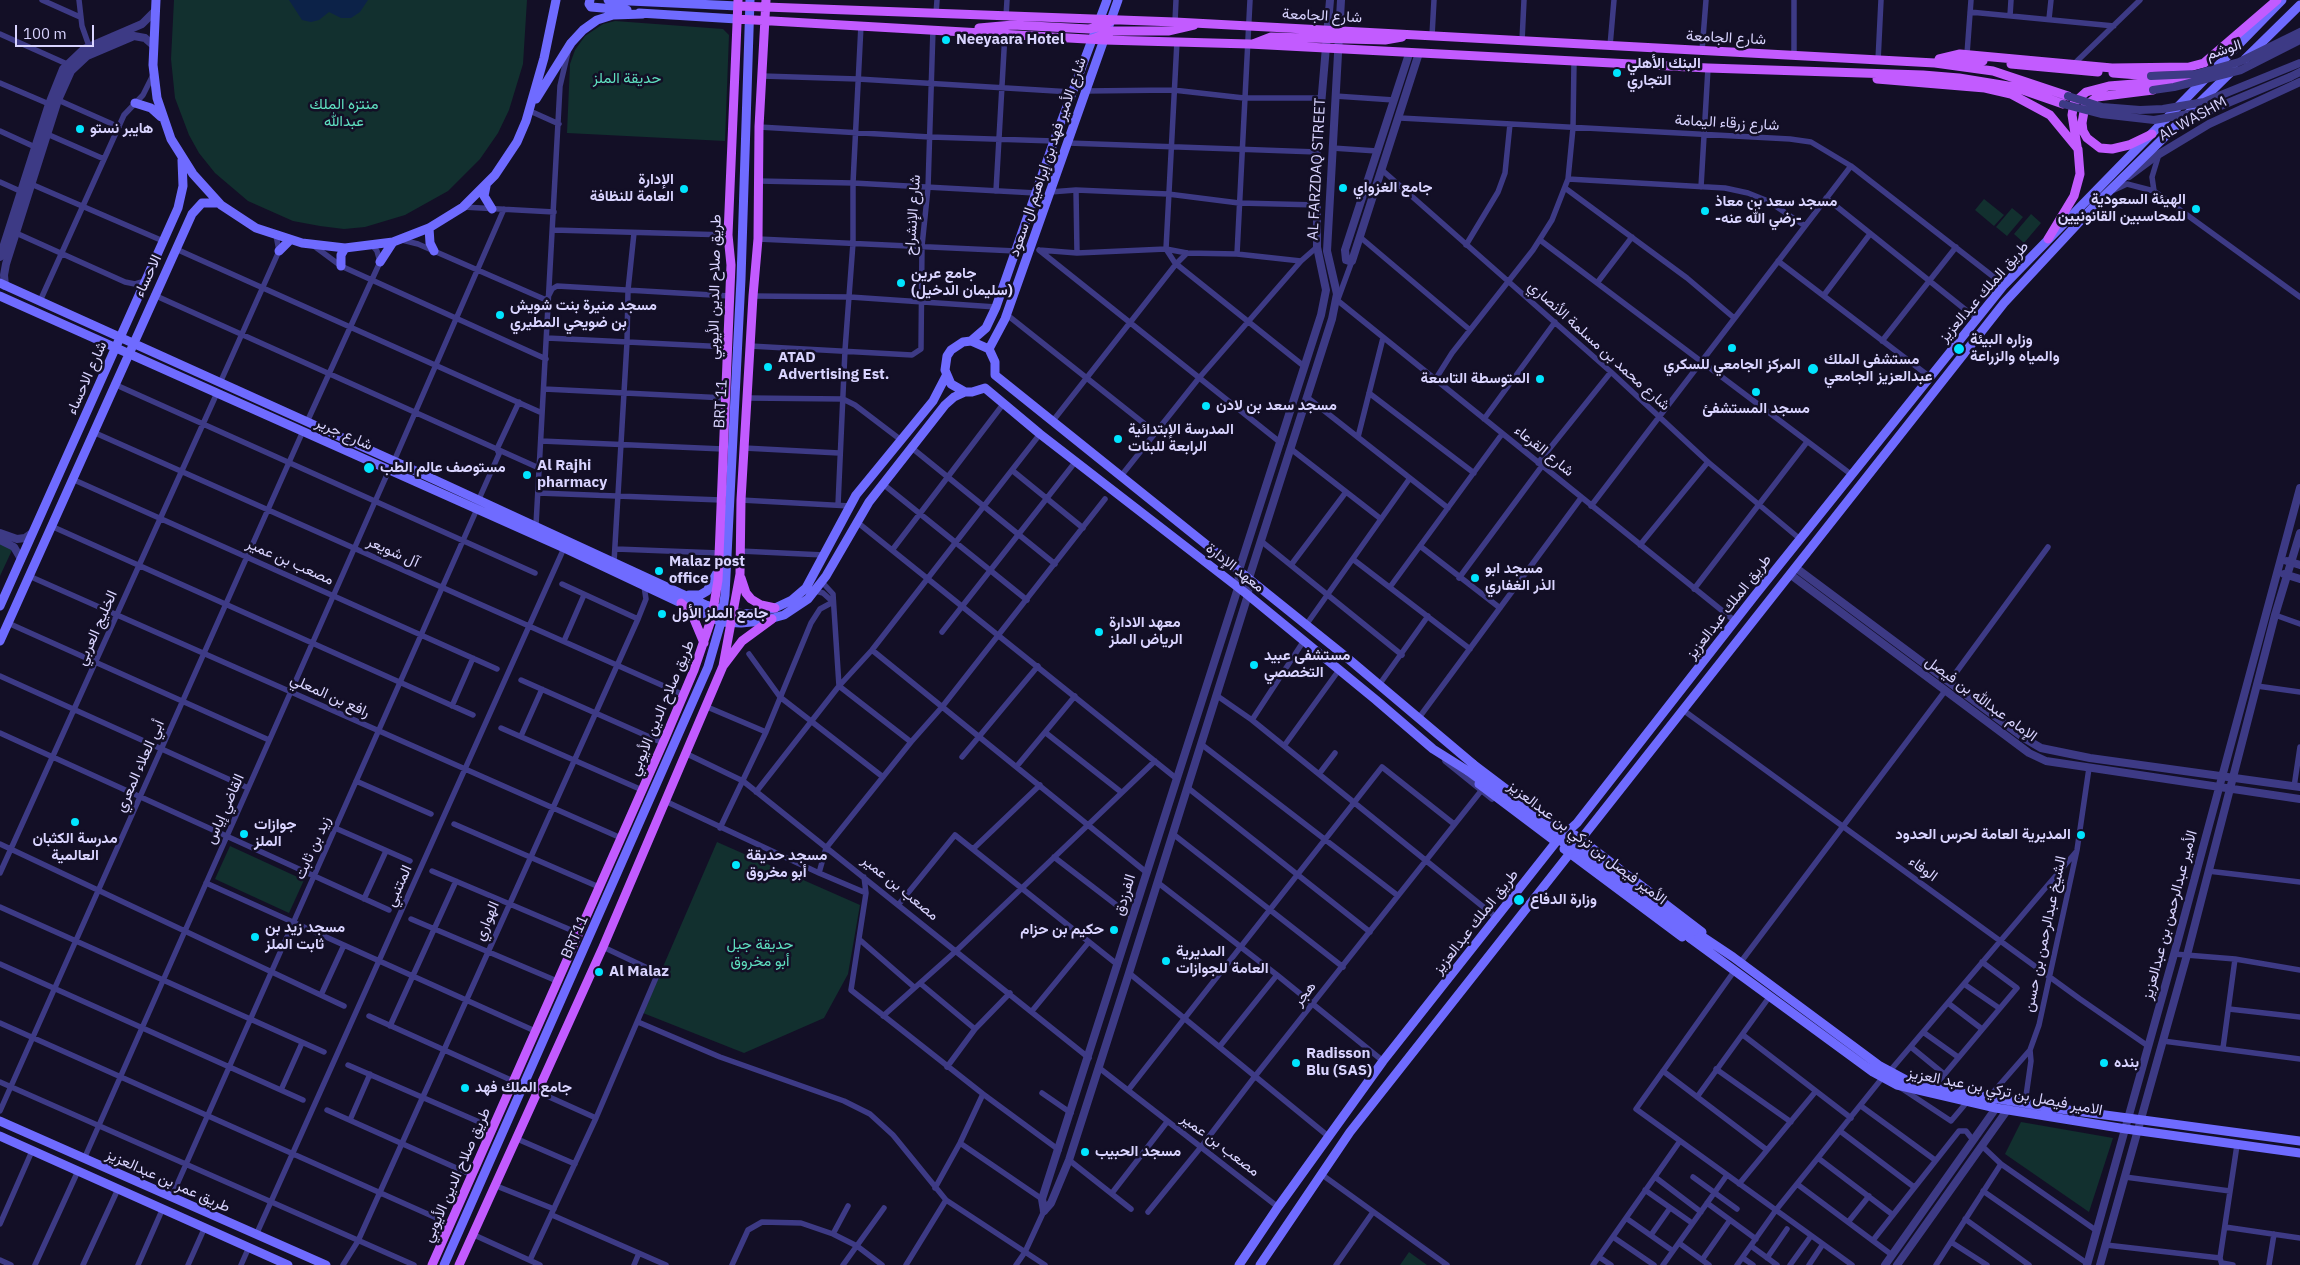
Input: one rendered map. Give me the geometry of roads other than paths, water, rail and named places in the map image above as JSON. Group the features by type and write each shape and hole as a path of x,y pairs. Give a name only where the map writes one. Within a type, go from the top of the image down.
{"main road":[{"path":"156,0 153,75 163,120 181,157 199,183 221,205 247,223 290,240 314,246 345,248 373,246 396,241 429,228 463,207 486,186 514,147 530,109 544,58 556,0"},
{"path":"590,0 589,4 591,7 611,8 644,14"},
{"name":"شارع الجامعة","path":"608,0 766,3 1098,24 1111,20 1249,26 1327,39 1339,45 1409,54 1708,68 1923,75 2005,85 2066,100"},
{"name":"شارع الأمير فهد بن إبراهيم ال سعود","path":"946,376 945,363 951,350 956,345 970,341 986,328 996,307 1054,141 1107,0"},
{"name":"شارع الأمير فهد بن إبراهيم ال سعود","path":"989,350 1035,248 1050,192 1118,0"},
{"path":"1914,63 1967,54 2112,68 2189,67 2204,63 2277,0"},
{"name":"طريق الملك عبدالعزيز","path":"1239,1265 1328,1136 1383,1061 1556,843 1570,830 2004,285 2282,0"},
{"name":"طريق صلاح الدين الأيوبي","path":"432,1265 664,743 704,644 718,615 718,570 731,265 728,235 738,3"},
{"name":"BRT 11","path":"727,564 752,3"},
{"path":"459,1265 536,1091 603,947 723,666 740,574 740,500 748,398 752,296 758,239 759,127 766,3"},
{"name":"طريق الملك عبدالعزيز","path":"1260,1265 1350,1132 1409,1059 1567,854 1794,572 2004,303 2108,193 2300,5"},
{"path":"530,109 571,43 589,25 605,17 622,14 644,14 737,19"},
{"name":"شارع الجامعة","path":"737,19 765,19 1093,39 1105,36 1251,44 1327,39 1339,30 1914,63"},
{"path":"1105,36 1168,31 1199,23"},
{"path":"966,31 1005,25 1098,24"},
{"path":"1339,45 1391,40 1408,34"},
{"path":"1939,59 2151,76"},
{"path":"1914,63 1993,70 2066,100"},
{"path":"1817,72 1912,83 1955,85 2010,94 2050,115 2078,149"},
{"path":"2048,239 2061,222 2078,186 2080,174 2078,149 2072,115 2074,103 2086,92 2109,86 2172,81 2196,74"},
{"path":"2152,134 2129,145 2112,149 2100,148 2087,138 2082,131 2082,123 2085,106 2097,97 2153,90"},
{"path":"135,103 151,108 163,120"},
{"name":"شارع الاحساء","path":"0,606 180,201 183,179 181,157"},
{"path":"486,186 484,196 492,209"},
{"name":"الاحساء","path":"132,342 194,210 202,203 212,202 221,205"},
{"path":"429,228 429,238 434,251"},
{"path":"279,251 290,240"},
{"path":"380,262 396,241"},
{"path":"341,266 341,255 345,248"},
{"name":"شارع جرير","path":"3,284 220,383 389,470 643,585 683,599"},
{"name":"شارع جرير","path":"0,296 217,392 394,460 614,562 683,599 718,615 733,618"},
{"path":"127,321 126,330 130,334 134,334 139,327"},
{"path":"103,342 110,343 114,339 114,336 108,331"},
{"path":"970,341 989,350"},
{"name":"شارع الاحساء","path":"0,641 132,342"},
{"path":"140,358 135,354 135,350 139,347 145,348"},
{"name":"معهد الإدارة","path":"989,350 995,362 995,375 1249,578 1379,685 1471,768"},
{"path":"108,363 114,358 118,358 121,362 121,368"},
{"path":"946,376 951,384 965,392"},
{"path":"733,618 775,608 792,600 806,588 850,506 863,486 936,397 946,376"},
{"name":"معهد الإدارة","path":"965,392 985,388 1040,434 1248,595 1433,749 1471,768"},
{"path":"733,618 752,623 772,618 792,610 816,591 869,502 945,404 965,392"},
{"name":"BRT11","path":"444,1265 708,667 727,564"},
{"path":"704,644 691,612 683,599 700,595 707,591 718,570"},
{"path":"740,574 750,599 761,605 775,608"},
{"path":"1714,649 1774,578 1779,580 1779,590"},
{"path":"723,666 742,641 772,618"},
{"path":"1419,720 1433,726 1546,817 1570,830 1579,839 1740,962"},
{"path":"1433,749 1556,843 1567,854 1718,963 1735,970"},
{"path":"1471,768 1692,934"},
{"path":"1539,830 1546,817"},
{"path":"1590,869 1595,860 1602,856 1605,857"},
{"name":"الامير فيصل بن تركي بن عبد العزيز","path":"1692,934 1740,962 1897,1085 1996,1108 2126,1129 2300,1152"},
{"name":"الامير فيصل بن تركي بن عبد العزيز","path":"1692,934 1770,996 1886,1075 1933,1088 2026,1103 2300,1141"},
{"name":"طريق عمر بن عبدالعزيز","path":"0,1121 326,1265"},
{"name":"طريق عمر بن عبدالعزيز","path":"0,1136 288,1265"}],"street":[{"path":"42,0 80,17"},
{"path":"78,0 80,17 89,46"},
{"path":"936,14 937,0"},
{"path":"1006,17 1007,0"},
{"path":"1175,22 1176,0"},
{"path":"1237,254 1244,150 1244,98 1251,44 1249,26 1250,0"},
{"name":"AL FARZDAQ STREET","path":"1238,588 1239,570 1305,367 1321,315 1326,290 1317,247 1318,152 1330,0"},
{"name":"AL FARZDAQ STREET","path":"1248,595 1249,578 1308,398 1337,294 1327,251 1334,96 1341,0"},
{"path":"1432,36 1434,0"},
{"path":"1522,41 1524,0"},
{"path":"1610,46 1614,0"},
{"path":"1702,51 1706,0"},
{"path":"1794,0 1794,56"},
{"path":"1878,61 1881,0"},
{"path":"1967,54 1971,0"},
{"path":"2010,16 2011,0"},
{"path":"2049,19 2052,0"},
{"path":"2075,63 2140,0"},
{"path":"3,257 16,233 67,77 81,60 146,22 155,11"},
{"path":"1970,12 2114,26"},
{"path":"838,505 845,350 853,243 853,183 861,25"},
{"name":"شارع الإنشراح","path":"750,346 918,353 922,346 922,246 928,188 933,29"},
{"name":"الوشم","path":"2151,76 2196,74 2240,62 2300,32"},
{"path":"996,191 1005,33"},
{"path":"0,34 67,64"},
{"path":"3,284 3,257 20,191 57,81 67,64 89,46 126,35 141,36 153,45"},
{"path":"2153,90 2181,86 2241,70 2300,40"},
{"path":"1177,41 1166,249 1176,264 1305,367"},
{"path":"536,525 561,79 571,43"},
{"path":"1334,309 1400,118 1419,53"},
{"path":"1352,261 1346,260 1345,250 1409,54"},
{"path":"1435,380 1470,330 1540,240 1552,220 1568,178 1573,128 1574,62"},
{"path":"2066,100 2140,110 2163,109 2204,102 2300,62"},
{"path":"1702,187 1708,68"},
{"path":"2066,100 2101,114 2154,120 2211,110 2300,73"},
{"path":"40,301 126,111 146,91 153,75"},
{"path":"762,76 858,79 931,85 1072,92"},
{"name":"AL WASHM","path":"2108,193 2159,154 2234,111 2300,82"},
{"path":"0,83 49,104"},
{"path":"1085,91 1173,90 1244,98 1321,98"},
{"path":"1334,96 1394,100"},
{"path":"58,100 119,127"},
{"path":"530,109 559,124"},
{"name":"شارع زرقاء اليمامة","path":"1400,118 1705,134 1811,142 1851,166 2004,285"},
{"path":"1466,244 1498,192 1505,173 1510,124"},
{"path":"759,127 930,137 1054,141"},
{"path":"0,132 35,147"},
{"path":"47,134 104,160"},
{"path":"1068,143 1318,152"},
{"path":"1332,148 1377,151"},
{"path":"2154,191 2152,177 2159,154"},
{"path":"1591,506 1733,317 1851,166"},
{"name":"شارع محمد بن مسلمة الأنصاري","path":"1382,170 1611,372 1708,462 1757,505 1800,539"},
{"path":"1568,178 1725,188 1748,193 1768,201 1805,226"},
{"path":"758,181 853,183 1036,193"},
{"path":"0,182 20,191"},
{"path":"31,184 163,242"},
{"path":"2108,193 2127,184 2154,191 2300,297"},
{"path":"1565,188 1687,278 1733,317"},
{"path":"1076,190 1078,253"},
{"path":"1050,192 1076,190 1168,194 1239,203 1318,204"},
{"path":"1826,198 1977,318"},
{"path":"463,207 554,212"},
{"path":"1359,208 1369,210"},
{"path":"394,460 504,210"},
{"path":"553,230 728,235"},
{"path":"16,233 125,282 135,284 145,281"},
{"path":"614,562 627,342 628,290 634,233"},
{"path":"1824,295 1870,234"},
{"path":"220,383 279,251 276,235"},
{"path":"1360,237 1470,330"},
{"path":"1597,283 1632,237"},
{"path":"758,239 1016,251"},
{"path":"1540,240 1852,475"},
{"path":"396,241 418,244 536,297 547,299 552,289 557,286 730,296"},
{"path":"314,246 341,266 546,359"},
{"path":"373,246 379,255 380,262"},
{"path":"1121,476 1199,378 1301,261 1317,247"},
{"path":"1882,341 1956,247"},
{"path":"1035,248 1078,253 1166,249 1187,254 1237,254 1301,261"},
{"path":"1035,248 1281,443"},
{"path":"176,249 542,413"},
{"path":"1052,422 1176,264 1187,254"},
{"path":"1778,261 1930,377"},
{"name":"أبي العلاء المعري","path":"0,1111 288,463 380,262"},
{"path":"154,295 539,468"},
{"path":"752,296 850,297 996,307"},
{"name":"شارع القرعاء","path":"1337,300 1735,621"},
{"path":"1006,314 1088,377 1156,433"},
{"path":"1484,419 1555,322"},
{"path":"547,338 728,347"},
{"path":"1358,437 1383,338"},
{"path":"1458,578 1540,464 1611,372"},
{"path":"114,384 535,573"},
{"path":"544,389 726,398"},
{"name":"الخليج العربي","path":"0,874 217,392"},
{"path":"1369,393 1474,473"},
{"path":"748,398 844,400 856,405 901,440"},
{"path":"1308,398 1448,508"},
{"path":"479,499 499,454 497,449 518,402"},
{"path":"893,549 1004,404"},
{"name":"آل شويعر","path":"93,432 684,695"},
{"path":"756,792 839,686 872,650 1040,434"},
{"path":"1390,587 1502,434"},
{"path":"541,441 723,450"},
{"path":"1694,589 1807,442"},
{"path":"744,448 840,453"},
{"path":"912,448 1055,564"},
{"path":"1291,449 1380,519"},
{"path":"942,632 1076,461"},
{"path":"1640,545 1708,462"},
{"name":"القاضي إياس","path":"84,1159 389,470"},
{"path":"1013,471 1083,528"},
{"path":"1306,625 1329,596 1380,519 1410,478"},
{"name":"مصعب بن عمير","path":"72,479 497,669"},
{"path":"883,484 1027,600"},
{"path":"819,874 826,848 882,777 942,707 1083,528 1105,499 1105,485"},
{"path":"2300,488 2280,560 2300,565"},
{"path":"1291,565 1346,492"},
{"path":"538,493 721,500"},
{"path":"1105,499 1121,497"},
{"path":"1419,720 1581,498"},
{"path":"740,500 850,506"},
{"name":"زيد بن ثابت","path":"171,1198 477,509"},
{"path":"857,522 1177,779"},
{"path":"51,526 473,715"},
{"path":"0,540 12,542 25,538 33,531"},
{"path":"0,533 12,542 21,559"},
{"path":"2291,562 2300,533"},
{"path":"1261,541 1402,655"},
{"path":"1420,546 1458,578 1500,608"},
{"path":"1949,682 2048,547"},
{"name":"المتنبي","path":"256,1235 564,548"},
{"path":"616,549 719,553"},
{"path":"740,551 824,555"},
{"path":"1354,560 1470,649"},
{"name":"الأمير عبدالرحمن بن عبدالعزيز","path":"2088,1265 2280,560"},
{"name":"الأمير عبدالرحمن بن عبدالعزيز","path":"2100,1265 2187,955 2274,615 2291,562"},
{"name":"الإمام عبدالله بن فيصل","path":"1794,572 2041,748 2090,758 2297,787"},
{"name":"الإمام عبدالله بن فيصل","path":"1794,572 1945,691 2029,753 2046,761 2229,790 2300,799"},
{"path":"2278,572 2300,579"},
{"name":"رافع بن المعلي","path":"29,576 621,838"},
{"path":"822,582 832,592 839,686 911,742"},
{"path":"562,584 638,618"},
{"name":"الهواري","path":"344,1265 358,1241 488,952 508,903 638,618 646,599 643,585"},
{"name":"الفرزدق","path":"1044,1211 1042,1199 1089,1058 1146,872 1238,588"},
{"path":"816,591 823,593 833,602"},
{"path":"564,641 584,595"},
{"name":"الفرزدق","path":"1016,1265 1025,1252 1044,1211 1051,1203 1069,1160 1248,595"},
{"path":"720,828 766,732 780,696 794,668 810,623 820,609 833,602"},
{"path":"2274,615 2300,624"},
{"path":"1379,685 1428,616"},
{"path":"8,623 269,740"},
{"path":"1252,720 1303,642"},
{"path":"872,650 1146,872"},
{"path":"749,654 780,696 882,777"},
{"path":"452,706 473,658"},
{"path":"962,757 1038,666"},
{"path":"1284,746 1339,670"},
{"path":"0,676 248,788"},
{"path":"521,680 664,743"},
{"path":"2257,686 2300,692"},
{"path":"521,736 542,689"},
{"path":"1740,962 1945,691"},
{"path":"1216,695 1252,720 1496,918"},
{"path":"1016,766 1046,733 1075,696"},
{"path":"705,706 766,732"},
{"name":"الوفاء","path":"1684,710 2048,976 2148,1046"},
{"path":"501,728 642,790"},
{"path":"0,733 389,910"},
{"path":"1046,733 1121,792"},
{"path":"1202,744 1397,895"},
{"path":"2297,787 2300,747"},
{"path":"1433,749 1481,791 1556,843"},
{"name":"مصعب بن عمير","path":"686,753 743,781 1089,1058"},
{"path":"1319,774 1335,753"},
{"path":"883,1016 914,987 921,984 1155,761"},
{"path":"1128,1089 1382,768 1454,824"},
{"name":"الشيخ عبدالرحمن بن حسن","path":"2026,1103 2031,1061 2030,1050 2039,1025 2048,976 2078,850 2089,768"},
{"path":"356,781 431,814"},
{"path":"974,849 1040,785"},
{"path":"1188,788 1370,932"},
{"name":"هجر","path":"1148,1212 1202,1147 1397,895 1481,791"},
{"path":"665,801 819,874 866,892"},
{"path":"454,824 599,887"},
{"path":"335,828 410,861"},
{"path":"1173,834 1343,967"},
{"path":"899,904 955,835 1118,965"},
{"path":"0,844 344,1006"},
{"path":"1737,1265 1776,1210 1860,1106 2078,850"},
{"path":"364,899 386,851"},
{"path":"1567,854 1680,936"},
{"path":"1054,857 1132,917"},
{"path":"432,871 578,933"},
{"path":"2208,871 2300,882"},
{"path":"864,876 866,892 851,990 982,1094 1059,1150"},
{"path":"390,1026 456,881"},
{"path":"1158,882 1314,1004 1383,1061"},
{"path":"206,883 535,1031"},
{"path":"0,907 324,1052"},
{"path":"411,919 557,982"},
{"path":"860,940 914,987"},
{"path":"1032,1011 1088,942"},
{"path":"321,995 344,945"},
{"path":"530,1260 596,1118 658,973 603,947"},
{"path":"2174,954 2235,959 2300,970"},
{"path":"2223,1048 2235,959"},
{"path":"1933,1088 2016,988 1982,962"},
{"path":"0,964 303,1100"},
{"path":"1735,970 1636,1109 1852,1265"},
{"path":"1129,973 1256,1075 1328,1136"},
{"path":"1220,1046 1277,975"},
{"path":"921,984 975,1029"},
{"path":"1964,984 1999,1008"},
{"path":"948,1067 975,1029 1010,993"},
{"path":"1697,1097 1770,996"},
{"path":"1948,1003 1982,1029"},
{"path":"2229,1009 2300,1018"},
{"path":"369,1016 514,1080"},
{"path":"638,1022 720,1058 844,1101 870,1114 893,1135 946,1200 1045,1265"},
{"path":"0,1023 450,1224"},
{"path":"1923,1032 1958,1057"},
{"path":"1743,1035 1851,1118"},
{"path":"2163,1041 2300,1059"},
{"path":"281,1090 302,1042"},
{"path":"1911,1047 1944,1074"},
{"path":"1989,1097 2030,1050"},
{"path":"348,1065 493,1128"},
{"name":"مصعب بن عمير","path":"1098,1067 1278,1207"},
{"path":"1716,1069 1791,1122"},
{"path":"1663,1071 1767,1150"},
{"path":"350,1120 370,1074"},
{"path":"0,1082 414,1265"},
{"path":"1897,1085 1951,1122 1967,1102"},
{"path":"536,1091 596,1118"},
{"path":"1739,1184 1816,1091"},
{"path":"1042,1093 1071,1113"},
{"path":"935,1188 960,1143 982,1094"},
{"path":"1860,1106 1935,1160"},
{"path":"1885,1265 1996,1108"},
{"path":"1897,1265 2008,1109"},
{"path":"326,1110 472,1175"},
{"path":"1112,1193 1167,1122"},
{"path":"1840,1131 1914,1187"},
{"path":"1874,1239 1959,1131 1966,1131 1974,1140"},
{"path":"515,1138 575,1164"},
{"path":"1593,1265 1680,1141"},
{"path":"960,1143 1042,1199"},
{"path":"2221,1262 2237,1145"},
{"path":"1982,1146 2001,1164 2097,1231"},
{"path":"0,1224 32,1151"},
{"path":"1818,1158 1893,1215"},
{"path":"1069,1160 1131,1208"},
{"path":"1936,1265 2001,1164"},
{"path":"35,1265 78,1171"},
{"path":"1321,1174 1447,1265"},
{"path":"1663,1265 1727,1175"},
{"path":"2125,1176 2230,1191"},
{"path":"1655,1177 1701,1212"},
{"path":"1694,1177 1737,1209"},
{"path":"494,1184 666,1265"},
{"path":"1798,1184 1874,1239 1892,1255"},
{"path":"83,1265 118,1189"},
{"path":"1645,1190 1692,1224"},
{"path":"1983,1191 2088,1265"},
{"path":"1849,1221 1868,1196"},
{"path":"906,1265 946,1200"},
{"path":"1707,1203 1756,1239"},
{"path":"833,1234 848,1206"},
{"path":"1927,1206 1924,1211 1927,1215 1935,1213"},
{"path":"138,1265 163,1208"},
{"path":"844,1265 884,1208"},
{"path":"1651,1235 1670,1208"},
{"path":"1336,1265 1373,1212"},
{"path":"1626,1218 1673,1251"},
{"path":"1966,1219 2029,1265"},
{"path":"1702,1260 1730,1220"},
{"path":"1915,1224 1918,1220 1923,1221 1923,1229"},
{"path":"732,1265 748,1230 762,1222 801,1223 833,1234 857,1246 882,1265"},
{"path":"188,1265 205,1227"},
{"path":"2225,1227 2300,1238"},
{"path":"1767,1258 1787,1229"},
{"path":"472,1234 540,1265"},
{"path":"2268,1265 2274,1234"},
{"path":"1613,1236 1654,1265"},
{"path":"1790,1265 1811,1236"},
{"path":"1951,1242 1987,1265"},
{"path":"1678,1243 1709,1265"},
{"path":"1812,1264 1823,1244"},
{"path":"2106,1245 2233,1265"},
{"path":"1751,1246 1777,1265"},
{"path":"241,1265 248,1247"},
{"path":"634,1265 640,1253"},
{"path":"1599,1257 1611,1265"},
{"path":"1742,1258 1753,1265"},
{"path":"0,1260 11,1265"}],"water":[{"path":"289,0 368,0 360,12 351,18 341,18 329,12 319,20 311,22 302,20"}],"place":[{"name":"Neeyaara Hotel","path":"946,40"},
{"name":"البنك الأهلي التجاري","path":"1617,73"},
{"name":"هايبر نستو","path":"80,129"},
{"name":"جامع الغزواي","path":"1343,188"},
{"name":"الإدارة العامة للنظافة","path":"684,189"},
{"name":"الهيئة السعودية للمحاسبين القانونيين","path":"2196,209"},
{"name":"مسجد سعد بن معاذ -رضي الله عنه-","path":"1705,211"},
{"name":"جامع عرين (سليمان الدخيل)","path":"901,283"},
{"name":"مسجد منيرة بنت شويش بن ضويحي المطيري","path":"500,315"},
{"name":"المركز الجامعي للسكري","path":"1732,348"},
{"name":"وزاره البيئة والمياه والزراعة","path":"1959,349"},
{"name":"ATAD Advertising Est.","path":"768,367"},
{"name":"مستشفى الملك عبدالعزيز الجامعي","path":"1813,369"},
{"name":"المتوسطة التاسعة","path":"1540,379"},
{"name":"مسجد المستشفئ","path":"1756,392"},
{"name":"مسجد سعد بن لادن","path":"1206,406"},
{"name":"المدرسة الإبتدائية الرابعة للبنات","path":"1118,439"},
{"name":"مستوصف عالم الطب","path":"369,468"},
{"name":"Al Rajhi pharmacy","path":"527,475"},
{"name":"Malaz post office","path":"659,571"},
{"name":"مسجد ابو الذر الغفاري","path":"1475,578"},
{"name":"جامع الملز الأول","path":"662,614"},
{"name":"معهد الادارة الرياض الملز","path":"1099,632"},
{"name":"مستشفى عبيد التخصصي","path":"1254,665"},
{"name":"مدرسة الكثبان العالمية","path":"75,822"},
{"name":"جوازات الملز","path":"244,834"},
{"name":"المديرية العامة لحرس الحدود","path":"2081,835"},
{"name":"مسجد حديقة أبو مخروق","path":"736,865"},
{"name":"وزارة الدفاع","path":"1519,900"},
{"name":"حكيم بن حزام","path":"1114,930"},
{"name":"مسجد زيد بن ثابت الملز","path":"255,937"},
{"name":"المديرية العامة للجوازات","path":"1166,961"},
{"name":"Al Malaz","path":"599,972"},
{"name":"Radisson Blu (SAS)","path":"1296,1063"},
{"name":"بنده","path":"2104,1063"},
{"name":"جامع الملك فهد","path":"465,1088"},
{"name":"مسجد الحبيب","path":"1085,1152"}],"park label":[{"name":"حديقة الملز","path":"627,79"},
{"name":"منتزه الملك عبدالله","path":"344,114"},
{"name":"حديقة جبل أبو مخروق","path":"760,954"}]}
